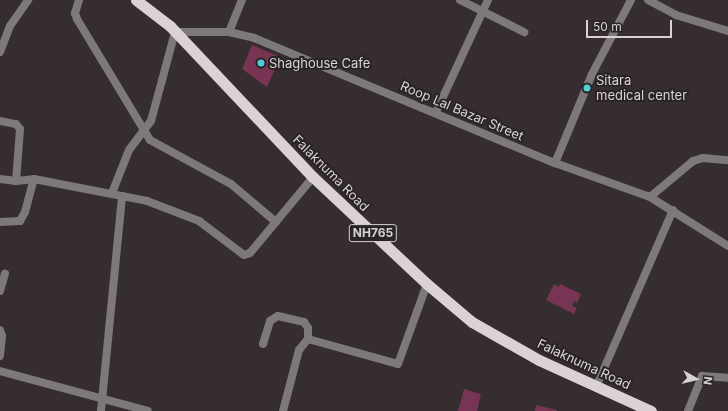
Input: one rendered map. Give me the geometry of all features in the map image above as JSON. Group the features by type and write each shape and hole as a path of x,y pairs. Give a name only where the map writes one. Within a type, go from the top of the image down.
{"highway":[{"name":"Falaknuma Road","path":"136,0 176,32 313,177 427,284 472,322 539,360 651,411"}],"street":[{"path":"0,52 10,26 28,0"},
{"path":"79,0 75,12 77,19 106,63 144,134 166,151 231,184 276,222"},
{"path":"230,32 242,0"},
{"path":"460,0 524,32"},
{"path":"436,112 488,0"},
{"path":"555,163 592,74 631,0"},
{"path":"648,0 659,3 676,15 727,28"},
{"path":"112,193 129,150 144,134 156,110 176,32"},
{"name":"Roop Lal Bazar Street","path":"176,32 230,32 254,38 436,112 555,163 650,196 728,246"},
{"path":"0,121 16,124 20,129 16,181"},
{"path":"650,196 693,161 703,158 728,160"},
{"path":"0,179 16,181 34,179 112,193 184,214 198,221 244,255 250,253 313,177"},
{"path":"0,222 15,222 22,218 34,179"},
{"path":"101,411 122,196"},
{"path":"596,387 673,210"},
{"path":"0,290 5,274"},
{"path":"308,340 398,364 427,284"},
{"path":"262,344 270,321 278,316 304,322 308,328 308,340 299,350 283,411"},
{"path":"0,330 2,336 0,356"},
{"path":"0,371 102,397 148,411"},
{"path":"688,411 702,376 728,378"}],"building":[{"name":"Shaghouse Cafe","path":"252,45 280,57 267,87 242,69"},
{"path":"554,284 559,287 560,284 581,294 577,303 574,301 572,306 577,308 574,314 546,300"},
{"path":"464,389 481,394 477,411 458,411"},
{"path":"536,405 557,410 557,411 535,411"}],"place":[{"name":"Shaghouse Cafe","path":"261,63"},
{"name":"Sitara medical center","path":"587,88"}]}
